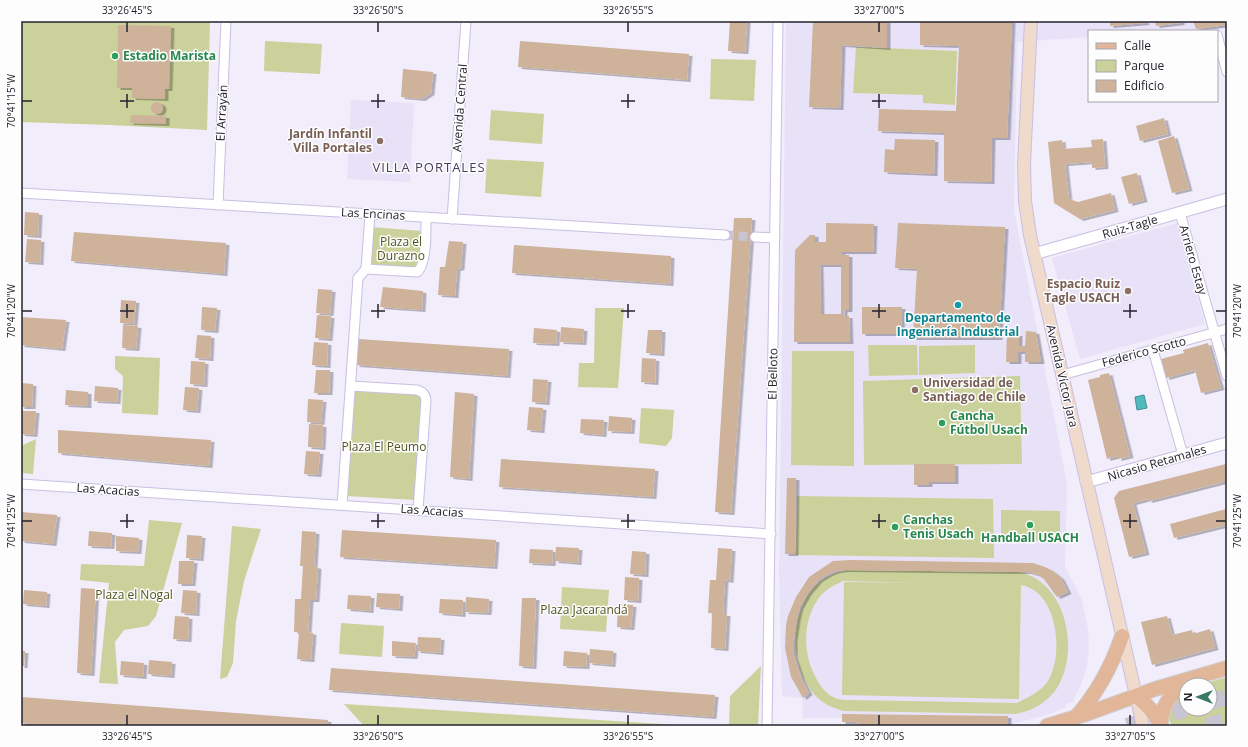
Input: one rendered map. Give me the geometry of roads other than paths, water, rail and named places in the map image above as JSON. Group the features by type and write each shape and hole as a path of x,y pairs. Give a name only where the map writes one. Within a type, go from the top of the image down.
{"main road":[{"name":"Avenida Víctor Jara","path":"1031,21 1024,177 1025,201 1030,235 1143,726"},
{"path":"1074,718 1092,697 1110,665 1122,636"},
{"path":"1194,677 1227,668"},
{"path":"1047,726 1178,682"},
{"path":"1161,726 1162,714 1168,700 1178,687"},
{"path":"1136,696 1153,712 1161,726"}],"street":[{"name":"El Arrayán","path":"218,205 226,21"},
{"name":"Avenida Central","path":"452,219 466,21"},
{"name":"El Belloto","path":"767,726 778,21"},
{"path":"1218,39 1227,72"},
{"name":"Las Encinas","path":"21,193 725,235"},
{"name":"Ruiz-Tagle","path":"1034,254 1227,199"},
{"name":"Arriero Estay","path":"1180,213 1227,376"},
{"path":"342,505 358,278 366,269 370,214"},
{"path":"366,269 419,271 423,262 426,217"},
{"path":"755,237 775,238"},
{"name":"Federico Scotto","path":"1062,375 1227,329"},
{"path":"1153,350 1183,455"},
{"path":"351,386 417,390 425,395 426,400 418,510"},
{"name":"Nicasio Retamales","path":"1086,482 1227,443"},
{"name":"Las Acacias","path":"21,484 771,534"}],"water":[{"path":"1144,395 1147,408 1137,410 1135,397"}],"tunnel":[{"path":"725,235 755,237"},
{"path":"1218,700 1227,697"},
{"path":"1127,726 1178,711"},
{"path":"1207,726 1227,720"}],"place":[{"name":"Estadio Marista","path":"115,56"},
{"name":"Jardín Infantil Villa Portales","path":"380,141"},
{"name":"Espacio Ruiz Tagle USACH","path":"1128,291"},
{"name":"Departamento de Ingeniería Industrial","path":"958,305"},
{"name":"Universidad de Santiago de Chile","path":"915,390"},
{"name":"Cancha Fútbol Usach","path":"942,423"},
{"name":"Handball USACH","path":"1030,525"},
{"name":"Canchas Tenis Usach","path":"895,527"}],"district":[{"name":"VILLA PORTALES","path":"429,167"}],"park label":[{"name":"Plaza el Durazno","path":"401,249"},
{"name":"Plaza El Peumo","path":"384,447"},
{"name":"Plaza el Nogal","path":"134,595"},
{"name":"Plaza Jacarandá","path":"584,610"}]}
